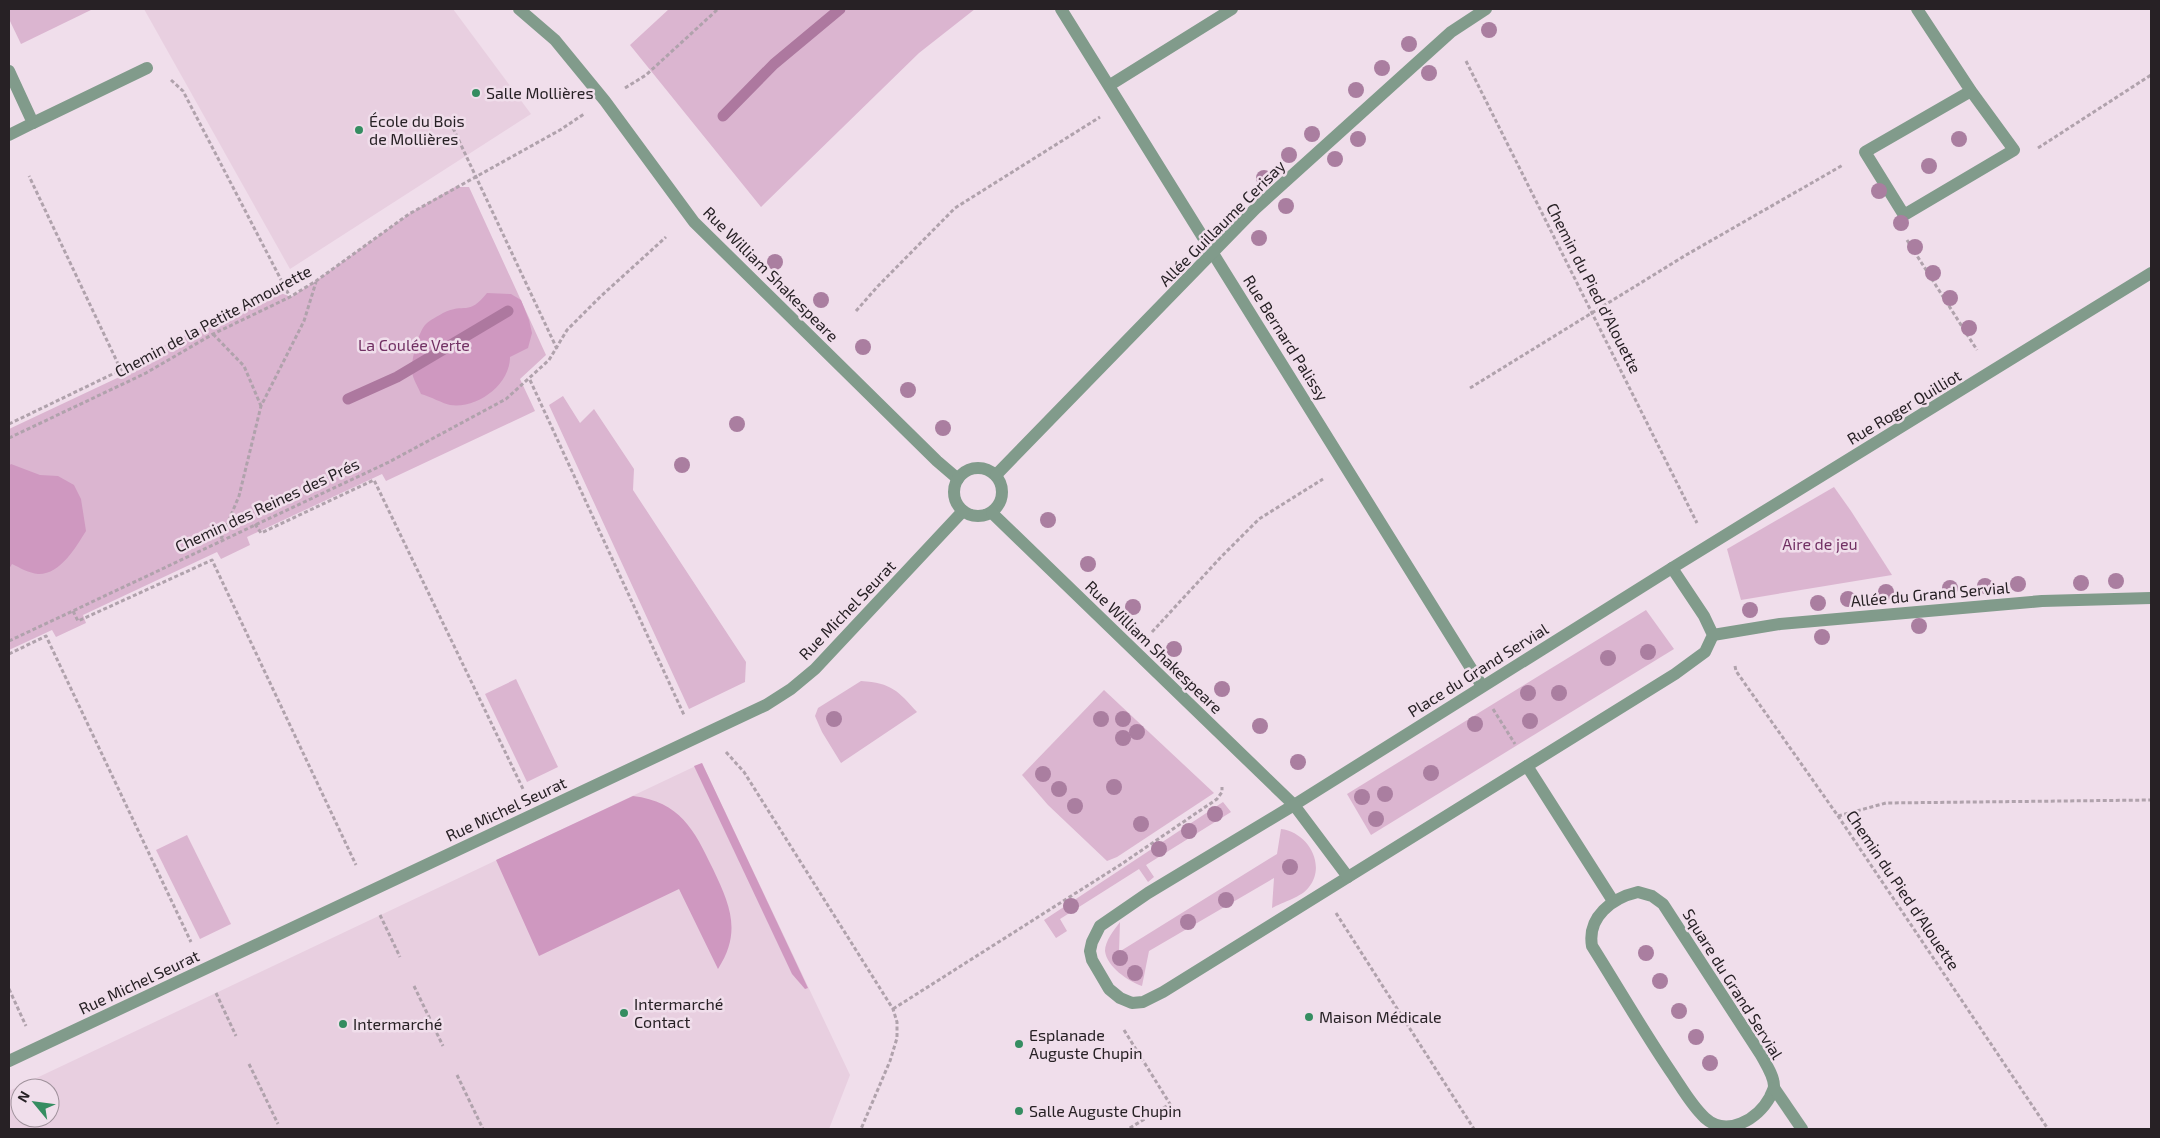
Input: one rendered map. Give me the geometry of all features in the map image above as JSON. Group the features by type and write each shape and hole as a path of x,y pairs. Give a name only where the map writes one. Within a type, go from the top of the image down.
{"street":[{"name":"Rue William Shakespeare","path":"519,9 555,40 599,94 694,222 930,454 958,478"},
{"name":"Rue Bernard Palissy","path":"1061,9 1482,686"},
{"path":"1110,85 1232,9"},
{"name":"Allée Guillaume Cerisay","path":"996,475 1255,209 1451,32 1486,9"},
{"path":"1917,9 1971,91 2014,150 1904,215 1865,152 1971,91"},
{"path":"9,135 147,68"},
{"path":"9,71 33,123"},
{"name":"Rue Roger Quilliot","path":"1672,568 2151,273"},
{"path":"976,468 983,468 996,475 1003,491 998,507 992,513 982,517 973,516 963,512 957,506 954,497 954,487 958,478 976,468"},
{"name":"Rue Michel Seurat","path":"9,1062 766,705 792,689 815,668 963,512"},
{"name":"Rue William Shakespeare","path":"992,513 1294,805"},
{"path":"1348,877 1294,805 1148,893 1100,926 1092,942 1090,951 1092,960 1109,989 1120,998 1132,1003 1143,1002 1163,992 1675,674 1705,652 1713,635 1704,616 1672,568"},
{"name":"Place du Grand Servial","path":"1294,805 1672,568"},
{"name":"Allée du Grand Servial","path":"1713,635 1780,624 2042,601 2151,598"},
{"path":"1527,766 1614,901"},
{"name":"Square du Grand Servial","path":"1638,892 1652,896 1663,904 1761,1055 1773,1078 1774,1088 1766,1105 1751,1119 1734,1127 1719,1128 1697,1110 1665,1063 1592,946 1593,926 1600,914 1614,901 1638,892"},
{"path":"1774,1088 1802,1129"}],"path":[{"path":"646,75 718,9"},
{"name":"Chemin du Pied d'Alouette","path":"1466,61 1699,526"},
{"path":"2014,150 2025,156 2151,75"},
{"path":"171,80 183,91 290,297"},
{"path":"856,311 955,208 1121,104"},
{"name":"Chemin de la Petite Amourette","path":"9,438 146,373 213,334 290,297 316,281 410,214 560,130 576,119"},
{"path":"453,128 557,349"},
{"path":"1470,388 1686,255 1865,152"},
{"path":"9,424 120,370 29,176"},
{"path":"1904,215 1907,242 1981,357"},
{"name":"Chemin des Reines des Prés","path":"9,641 389,462 506,399 530,380 557,349 567,330 666,237"},
{"path":"221,540 239,496 261,406 304,321 316,281"},
{"path":"213,334 244,366 261,406"},
{"path":"530,380 684,716"},
{"path":"1135,651 1221,557 1259,519 1345,465"},
{"path":"255,524 260,533 374,480 524,792"},
{"path":"73,611 78,621 212,560 356,865"},
{"path":"9,654 46,636 191,942"},
{"name":"Chemin du Pied d'Alouette","path":"1735,666 1736,672 1838,816 2048,1129"},
{"path":"1493,708 1520,750"},
{"path":"726,752 744,772 893,1009 897,1022 897,1038 890,1061 861,1129"},
{"path":"893,1009 1111,870 1201,810 1217,799 1222,792 1222,787"},
{"path":"1838,816 1886,803 2151,800"},
{"path":"1334,910 1474,1129"},
{"path":"380,915 400,957"},
{"path":"414,986 443,1046"},
{"path":"9,989 26,1027"},
{"path":"216,993 236,1036"},
{"path":"1124,1030 1170,1104 1128,1129"},
{"path":"249,1064 278,1124"},
{"path":"457,1076 483,1129"}],"shaded area":[{"name":"École du Bois de Mollières","path":"144,9 453,9 531,114 290,269"},
{"path":"487,293 511,294 521,300 532,333 528,348 510,357 509,367 498,386 481,399 471,403 450,405 421,394 413,377 412,367 416,346 423,328 443,313 475,305"},
{"path":"11,464 40,475 58,476 74,485 81,499 86,531 66,559 53,570 46,573 31,573 12,564 9,569 9,466"},
{"path":"702,763 850,1075 829,1129 9,1129 9,1091 10,1128 60,1128 60,1078 36,1078"},
{"path":"702,763 808,988 805,989 792,974 694,766"},
{"path":"633,796 663,804 674,811 692,830 706,855 719,882 731,919 730,943 718,969 679,889 539,956 496,860"}],"green space":[{"path":"9,9 93,9 21,44 9,19"},
{"path":"669,9 975,9 919,53 761,207 630,45"},
{"name":"La Coulée Verte","path":"455,187 469,187 546,355 520,379 535,411 386,481 382,474 247,537 250,545 221,559 217,552 83,615 86,623 56,637 52,630 9,650 9,429 132,371 129,363 276,291 291,297 409,214"},
{"path":"563,396 580,423 594,409 634,469 633,490 746,662 745,682 689,709 549,405"},
{"name":"Aire de jeu","path":"1834,487 1892,575 1741,600 1727,549"},
{"path":"1646,610 1674,649 1371,835 1347,794"},
{"path":"516,679 558,767 527,782 485,694"},
{"path":"861,681 872,682 894,689 917,712 841,763 822,732 815,716 818,708"},
{"path":"1104,690 1214,793 1117,857 1107,861 1048,805 1022,775"},
{"path":"1223,802 1231,812 1146,865 1154,877 1148,882 1139,869 1060,919 1067,931 1056,938 1044,920"},
{"path":"1281,829 1299,836 1312,851 1316,869 1314,878 1306,891 1272,908 1274,878 1149,951 1142,986 1131,981 1114,968 1107,957 1105,947 1120,922 1119,952 1277,854"},
{"path":"187,835 231,924 200,939 156,850"}],"waterway":[{"path":"723,116 774,64 840,9"},
{"path":"348,399 397,377 508,311"}],"place":[{"name":"Salle Mollières","path":"476,93"},
{"name":"École du Bois de Mollières","path":"359,130"},
{"name":"Intermarché Contact","path":"624,1013"},
{"name":"Maison Médicale","path":"1309,1017"},
{"name":"Intermarché","path":"343,1024"},
{"name":"Esplanade Auguste Chupin","path":"1019,1044"},
{"name":"Salle Auguste Chupin","path":"1019,1111"}]}
